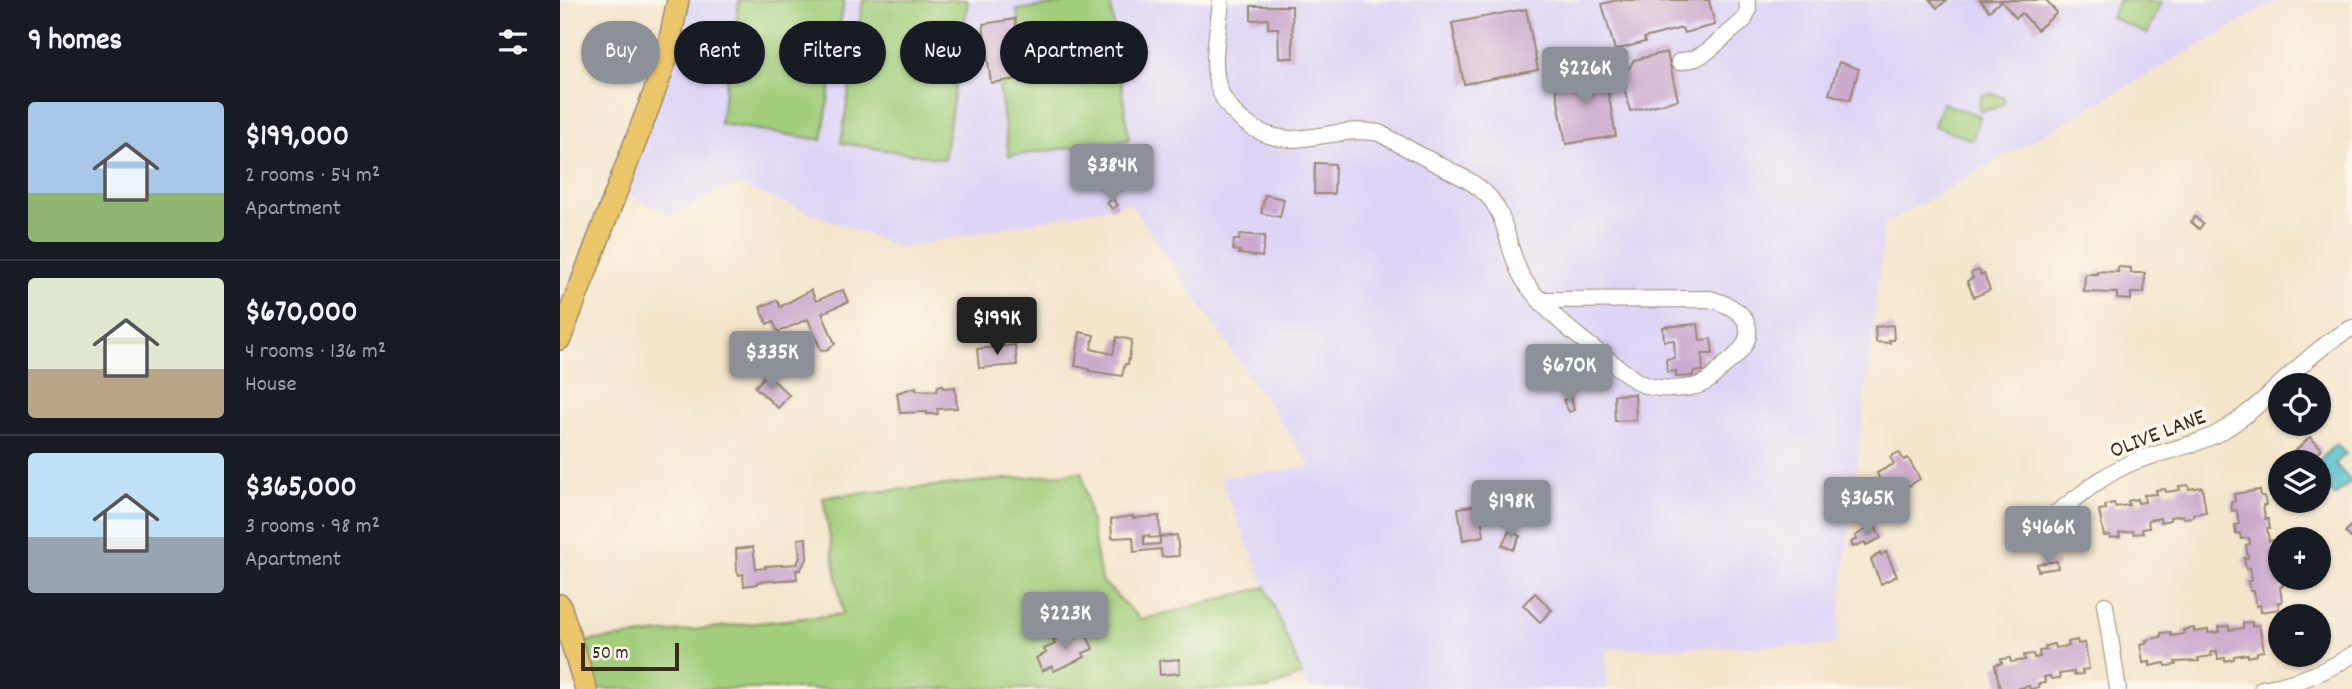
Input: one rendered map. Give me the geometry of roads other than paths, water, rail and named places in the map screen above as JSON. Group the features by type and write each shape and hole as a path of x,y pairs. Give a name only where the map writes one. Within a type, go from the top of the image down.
{"main road":[{"path":"560,339 565,312 662,71 673,33 678,0"},
{"path":"560,605 586,689"}],"street":[{"path":"1221,0 1216,86 1226,105 1237,117 1269,136 1292,139 1366,130 1379,133 1470,182 1487,194 1495,206 1521,276 1541,300 1570,329 1647,387 1664,389 1708,381 1743,351 1747,341 1746,323 1742,314 1724,303 1710,299 1541,300"},
{"path":"1679,62 1696,58 1708,51 1744,20 1748,10 1747,0"},
{"name":"OLIVE LANE","path":"2041,521 2051,517 2110,473 2129,463 2192,444 2221,432 2251,411 2335,337 2352,328"},
{"path":"2105,605 2118,689"},
{"path":"2262,689 2283,686 2314,676 2352,655"}],"water":[{"path":"2336,444 2346,454 2335,464 2351,481 2335,496 2331,492 2330,450"}]}
